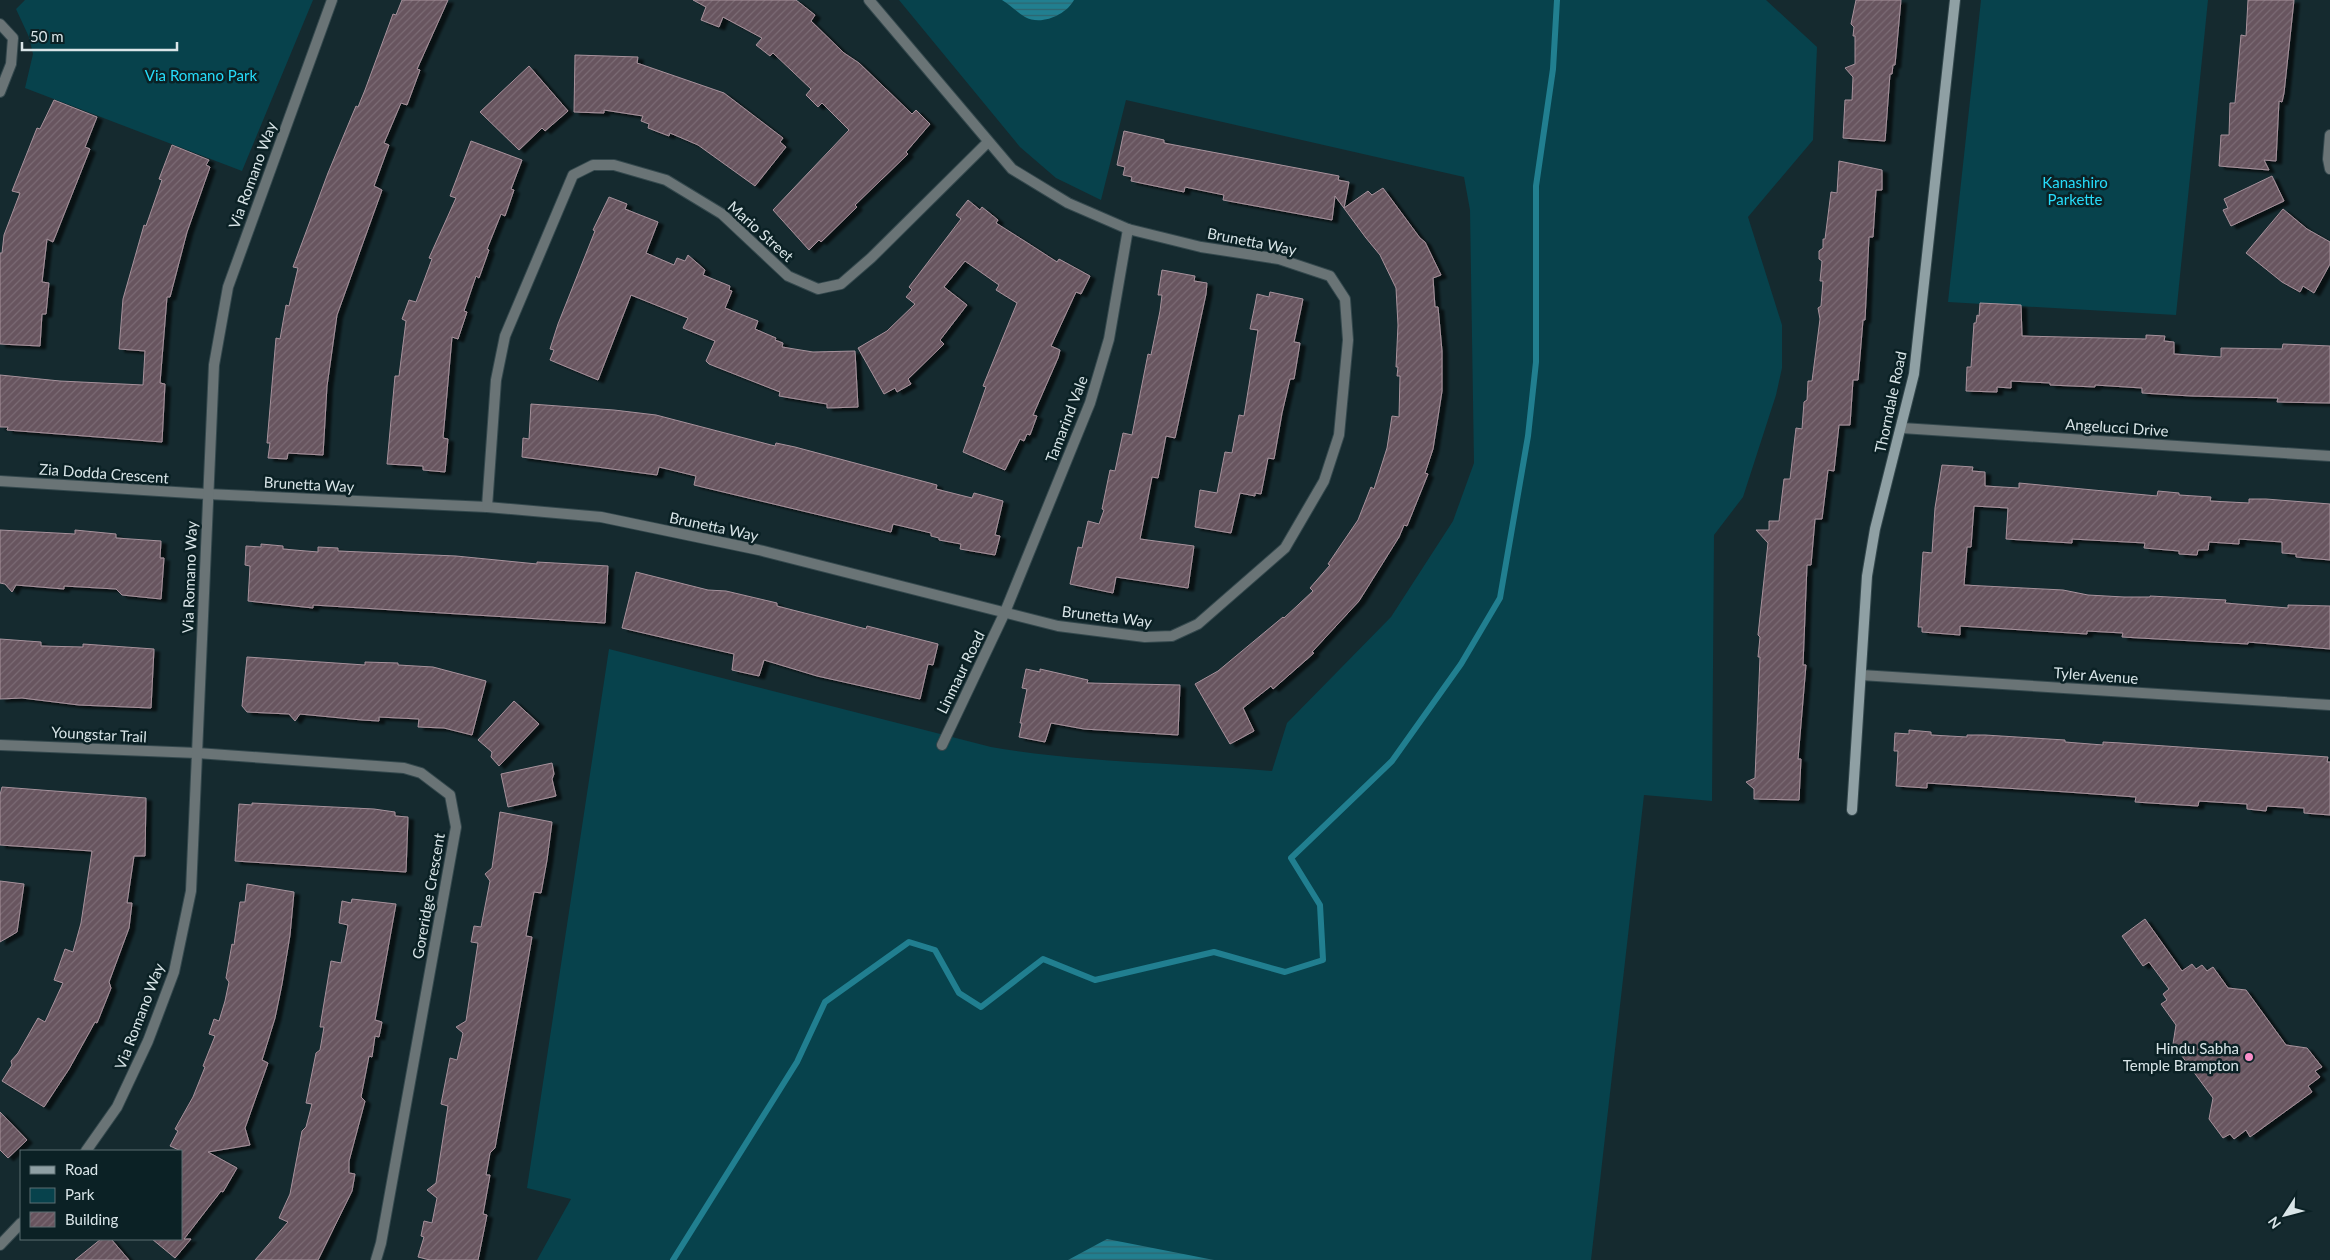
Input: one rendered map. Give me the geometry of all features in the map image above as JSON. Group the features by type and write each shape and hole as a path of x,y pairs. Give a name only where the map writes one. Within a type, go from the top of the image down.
{"street":[{"name":"Via Romano Way","path":"87,1150 117,1107 148,1041 174,972 191,891 214,365 228,287 332,0"},
{"name":"Brunetta Way","path":"207,494 487,507 601,517 759,550 1058,626 1145,637 1172,636 1198,624 1285,548 1324,481 1338,435 1348,340 1345,299 1330,276 1279,259 1201,247 1128,229 1068,203 1012,169 987,143 869,0"},
{"name":"Thorndale Road","path":"1852,810 1868,566 1874,529 1902,428 1914,374 1956,0"},
{"path":"0,24 13,38 11,64 0,92"},
{"path":"2330,135 2328,158 2330,169"},
{"name":"Mario Street","path":"487,507 496,380 505,336 573,175 593,165 614,165 666,180 722,214 788,276 818,288 841,284 871,258 987,143"},
{"name":"Tamarind Vale","path":"1005,612 1090,403 1110,339 1128,229"},
{"name":"Angelucci Drive","path":"1902,428 2330,456"},
{"name":"Zia Dodda Crescent","path":"0,481 207,494"},
{"name":"Linmaur Road","path":"942,745 1005,612"},
{"name":"Tyler Avenue","path":"1861,675 2330,705"},
{"name":"Youngstar Trail","path":"0,745 197,754"},
{"name":"Goreridge Crescent","path":"197,754 404,768 421,773 450,795 456,827 381,1243 376,1260"},
{"path":"0,1245 20,1224"}],"green space":[{"name":"Via Romano Park","path":"25,0 313,0 242,171 25,88 33,54 29,37 16,9"},
{"path":"899,0 1766,0 1817,47 1813,140 1748,217 1782,325 1782,368 1776,395 1743,497 1714,535 1712,801 1644,795 1591,1260 537,1260 571,1199 527,1188 609,649 991,747 1096,760 1272,771 1287,723 1391,617 1453,521 1474,463 1470,210 1464,177 1126,100 1101,200 1056,178 1020,147"},
{"name":"Kanashiro Parkette","path":"1981,0 2208,0 2176,315 1948,302"}],"shaded area":[{"path":"1002,0 1074,0 1065,10 1052,18 1038,20 1025,17"},
{"path":"1107,1239 1214,1260 1068,1260"}],"building":[{"path":"402,0 448,0 417,69 420,70 407,105 401,103 384,143 389,145 374,186 382,190 337,315 327,386 323,455 288,453 287,459 268,458 270,443 267,443 276,338 280,339 286,305 289,306 298,268 293,267 328,173 356,106 358,107 365,90 393,14 396,15"},
{"path":"693,0 796,0 815,15 811,21 844,53 859,63 912,114 916,110 930,124 906,152 908,154 855,205 857,207 821,242 819,240 809,250 773,210 849,130 822,103 818,107 806,95 811,89 773,53 770,56 756,45 762,38 723,17 719,27 701,20 706,7"},
{"path":"1856,0 1901,0 1895,65 1893,65 1892,74 1890,74 1885,141 1843,138 1845,100 1852,100 1853,77 1845,68 1855,64 1855,36 1853,36 1854,27 1851,24"},
{"path":"2248,0 2294,0 2284,93 2282,102 2279,101 2276,161 2264,160 2269,170 2219,166 2221,135 2229,135 2230,103 2235,103 2241,35 2246,36"},
{"path":"575,55 638,57 637,63 724,93 783,138 780,142 786,147 755,186 698,145 670,133 669,136 648,128 649,124 641,121 643,116 604,110 604,113 574,112"},
{"path":"529,66 568,111 545,131 542,128 519,150 480,112"},
{"path":"54,100 97,117 85,147 90,149 53,242 47,239 42,282 49,283 46,314 42,314 40,346 0,344 0,253 2,253 4,235 20,193 12,191 37,128 40,129"},
{"path":"1124,131 1164,140 1164,143 1339,176 1338,180 1349,182 1344,208 1368,191 1372,195 1383,188 1425,242 1441,275 1433,278 1435,307 1438,307 1442,351 1442,391 1433,449 1425,473 1428,474 1407,526 1404,525 1399,537 1359,601 1312,652 1314,653 1273,689 1271,686 1243,708 1254,731 1230,744 1195,684 1218,671 1284,618 1313,591 1310,588 1330,565 1328,564 1358,520 1371,487 1374,489 1387,448 1392,416 1399,417 1400,376 1397,376 1398,367 1396,367 1398,325 1396,288 1380,255 1366,238 1335,196 1332,220 1223,200 1224,195 1185,187 1184,192 1131,181 1132,177 1123,175 1125,167 1117,165"},
{"path":"471,141 522,160 511,189 514,190 505,216 501,214 487,249 489,250 479,278 476,276 464,311 467,312 458,339 452,337 443,438 448,439 445,472 423,470 423,466 387,464 395,376 399,376 406,321 402,319 409,300 416,302 432,259 429,258 456,198 450,196"},
{"path":"172,145 209,160 206,165 210,167 187,232 170,297 167,297 160,383 165,384 162,442 7,430 8,427 0,427 0,375 60,381 143,385 145,351 119,349 123,299 144,225 146,226 162,180 159,179"},
{"path":"1839,161 1882,170 1882,190 1876,190 1873,237 1869,237 1865,320 1863,320 1858,380 1853,380 1850,425 1839,425 1834,471 1828,470 1822,519 1815,519 1811,565 1807,565 1803,665 1806,665 1798,759 1801,759 1799,800 1754,799 1754,789 1746,782 1755,778 1760,657 1758,657 1760,637 1758,635 1768,543 1756,530 1769,530 1769,521 1779,521 1784,479 1790,479 1796,428 1802,429 1804,402 1807,400 1808,381 1812,381 1820,319 1818,308 1821,306 1823,281 1820,281 1822,261 1819,259 1819,251 1823,248 1823,239 1825,239 1831,192 1837,193"},
{"path":"2272,176 2284,201 2231,226 2223,210 2228,208 2224,199"},
{"path":"609,197 627,204 625,209 658,222 646,253 674,265 677,258 685,261 688,255 705,270 703,275 730,286 729,290 732,291 725,308 758,321 755,329 776,338 775,340 783,343 782,347 813,352 855,351 858,407 827,408 827,404 779,396 780,392 709,364 706,361 715,341 683,328 688,318 631,295 598,380 550,360 554,350 550,349 558,324 595,231 593,230"},
{"path":"968,200 980,210 982,207 998,220 996,223 1057,262 1059,259 1090,276 1081,294 1076,292 1051,346 1060,350 1033,415 1037,416 1030,435 1027,434 1024,441 1020,439 1005,470 963,452 986,387 983,386 1017,303 996,290 999,285 965,261 944,287 967,305 940,340 944,344 908,379 911,384 897,392 895,388 884,394 858,348 887,331 915,304 906,297 912,290 909,287 961,219 956,215"},
{"path":"2283,209 2307,229 2330,242 2330,264 2314,293 2303,286 2300,292 2282,282 2246,253"},
{"path":"1162,270 1195,276 1194,281 1207,283 1175,438 1166,436 1158,478 1152,477 1140,539 1194,546 1188,588 1116,577 1113,593 1070,584 1078,547 1082,548 1088,521 1099,524 1104,510 1102,509 1110,470 1115,471 1123,433 1132,435 1148,354 1151,355 1160,311 1162,295 1158,295"},
{"path":"1270,292 1303,299 1294,342 1300,343 1294,379 1290,379 1274,459 1268,458 1261,494 1255,493 1255,496 1240,493 1231,533 1195,527 1200,490 1217,493 1225,452 1232,453 1239,415 1244,416 1258,330 1250,329 1257,294 1269,297"},
{"path":"1980,303 2021,305 2022,336 2146,339 2146,335 2165,336 2164,341 2174,342 2174,354 2221,357 2221,348 2282,349 2283,344 2330,346 2330,403 2277,402 2278,398 2142,393 2142,388 2050,385 2050,383 2011,381 2011,388 1997,387 1997,392 1966,391 1967,367 1971,367 1974,323 1976,323 1977,315 1979,316"},
{"path":"531,404 656,415 775,446 776,443 795,447 937,485 936,489 972,498 974,493 1003,501 995,535 1000,536 995,555 960,549 961,544 939,540 939,538 931,536 931,533 893,524 891,532 694,485 696,476 659,467 657,475 522,457 523,438 529,439"},
{"path":"1942,465 1973,467 1972,471 1985,472 1985,486 2019,488 2019,483 2157,496 2158,491 2179,493 2179,495 2211,497 2210,501 2249,503 2249,499 2266,499 2330,504 2330,560 2296,557 2296,554 2282,553 2282,542 2239,539 2239,544 2209,542 2208,550 2198,550 2197,555 2179,554 2179,551 2144,548 2145,543 2072,539 2072,543 2006,539 2008,508 1974,506 1971,547 1967,547 1964,585 2063,590 2088,595 2226,600 2225,603 2288,608 2288,605 2330,606 2330,649 2248,642 2248,644 2122,637 2123,633 2087,631 2087,634 1960,626 1960,635 1922,632 1922,627 1918,627 1923,552 1932,553 1935,508"},
{"path":"0,530 75,534 75,530 116,534 116,538 161,541 160,558 164,558 161,599 122,595 116,589 64,586 64,589 16,585 12,592 5,584 0,583"},
{"path":"261,544 283,546 283,549 318,552 318,547 338,548 338,551 456,556 537,564 537,562 608,566 605,623 313,605 313,608 248,601 250,566 245,565 246,546 261,547"},
{"path":"636,572 708,590 726,591 777,603 777,606 866,629 867,626 938,644 933,665 928,664 920,699 817,676 764,660 759,676 732,670 734,654 622,628"},
{"path":"0,639 41,642 41,646 83,647 83,644 154,649 151,708 79,705 22,698 0,699"},
{"path":"247,657 365,665 365,662 398,663 398,665 433,667 486,681 472,735 444,728 418,727 419,719 379,717 379,721 300,714 295,721 289,714 247,712 242,706"},
{"path":"1026,669 1040,672 1040,669 1088,680 1087,683 1180,685 1178,735 1084,729 1051,723 1045,742 1019,737 1027,689 1022,688"},
{"path":"514,701 539,724 499,766 491,757 492,752 478,740"},
{"path":"1909,730 1931,732 1931,735 1967,737 1967,735 1985,735 2065,740 2065,742 2103,745 2103,742 2328,757 2327,762 2330,762 2330,815 2304,813 2304,808 2267,806 2266,811 2247,809 2247,804 2199,801 2198,806 2135,802 2136,797 1927,783 1927,788 1896,786 1898,751 1894,751 1895,733 1909,734"},
{"path":"552,763 554,774 552,779 556,796 508,807 501,774"},
{"path":"2,787 146,798 145,856 134,856 127,903 132,903 129,928 109,982 111,988 97,1023 95,1022 69,1069 44,1107 2,1081 12,1065 11,1061 18,1053 38,1018 45,1022 63,983 54,980 65,949 73,952 81,923 92,851 0,845 0,795"},
{"path":"252,803 374,809 395,812 395,816 408,817 406,872 235,861 239,804 252,805"},
{"path":"500,812 552,822 547,860 541,893 534,892 526,936 532,937 495,1148 490,1153 486,1175 490,1175 483,1214 487,1215 478,1260 430,1260 418,1257 424,1237 421,1236 424,1221 432,1223 437,1198 427,1190 436,1183 448,1106 441,1104 450,1058 457,1060 463,1033 456,1027 466,1021 478,943 471,942 474,926 481,927 490,881 485,874 492,868"},
{"path":"0,881 24,884 17,932 0,942"},
{"path":"247,884 294,892 290,935 282,984 275,1018 262,1060 268,1063 245,1128 250,1145 208,1152 237,1168 223,1192 221,1191 184,1239 191,1239 175,1258 153,1240 182,1240 182,1150 170,1146 178,1131 175,1129 193,1097 215,1036 209,1034 214,1019 219,1021 225,1001 229,982 226,978 232,944 234,945 240,902 245,902"},
{"path":"352,899 396,904 375,1020 382,1022 379,1037 375,1036 372,1057 369,1056 361,1097 365,1101 349,1161 349,1173 355,1174 352,1191 318,1260 255,1260 288,1222 279,1218 290,1194 302,1131 306,1127 312,1104 306,1103 316,1053 320,1050 324,1027 320,1027 331,961 341,963 348,925 339,923 342,901 351,903"},
{"name":"Hindu Sabha Temple Brampton","path":"2145,919 2182,971 2192,964 2196,969 2202,965 2207,971 2213,967 2228,988 2246,990 2286,1045 2307,1048 2322,1067 2315,1071 2320,1077 2308,1086 2312,1092 2250,1137 2246,1130 2234,1139 2230,1134 2223,1138 2209,1119 2213,1098 2173,1044 2176,1025 2161,1004 2167,1000 2163,994 2169,989 2149,962 2143,966 2122,936"},
{"path":"0,1112 27,1140 8,1158 0,1150"},
{"path":"100,1240 112,1240 129,1260 75,1260"}],"waterway":[{"path":"673,1260 797,1062 825,1002 909,942 935,950 959,993 981,1007 1043,959 1095,980 1214,952 1285,972 1323,960 1320,905 1291,858 1392,761 1461,664 1500,598 1528,436 1536,362 1536,186 1553,69 1557,0"}],"place":[{"name":"Hindu Sabha Temple Brampton","path":"2249,1057"}]}
